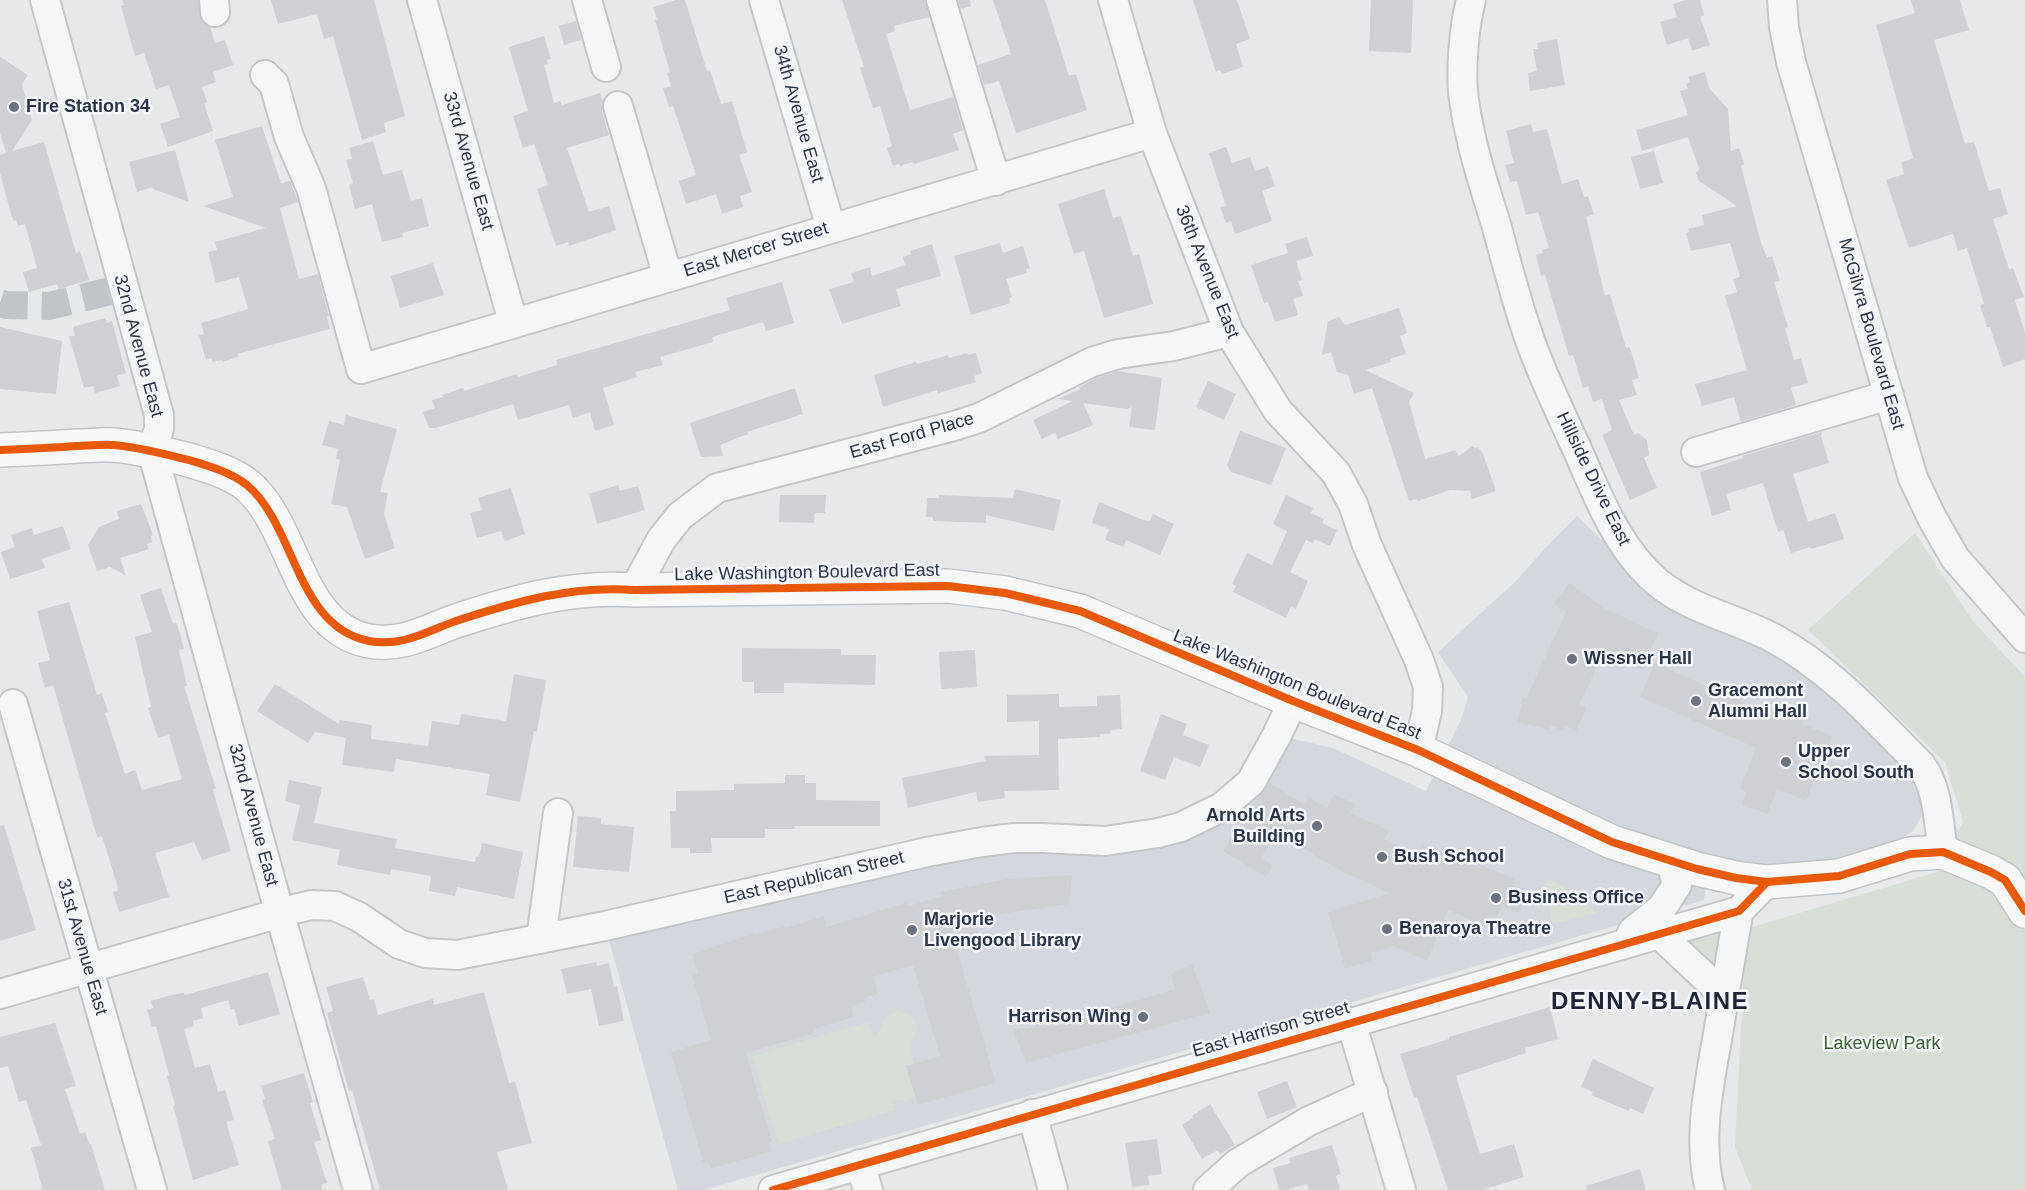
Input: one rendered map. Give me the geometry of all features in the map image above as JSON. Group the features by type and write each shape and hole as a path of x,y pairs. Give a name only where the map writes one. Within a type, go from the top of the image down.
{"main road":[{"name":"Lake Washington Boulevard East","path":"0,450 112,444 152,450 222,470 247,486 266,509 315,604 349,634 370,641 393,642 420,636 454,621 534,598 571,591 609,588 634,590 948,586 1005,593 1080,611 1293,701 1418,750 1612,842 1671,861 1736,879 1767,882 1839,876 1910,854 1943,852 2005,880 2025,911"}],"street":[{"name":"32nd Avenue East","path":"45,0 159,416 159,429 152,450 358,1190"},
{"name":"33rd Avenue East","path":"422,0 513,322"},
{"path":"587,0 606,67"},
{"name":"34th Avenue East","path":"764,0 831,228"},
{"path":"941,0 996,181"},
{"name":"36th Avenue East","path":"1113,0 1152,133 1229,332 1278,411 1336,473 1353,504 1367,544 1419,660 1428,687 1427,711 1418,750"},
{"name":"Hillside Drive East","path":"1471,0 1464,56 1464,96 1471,142 1530,342 1602,506 1631,555 1658,582 1704,610 1773,638 1809,659 1838,682 1921,765 1935,790 1943,852"},
{"name":"McGilvra Boulevard East","path":"1782,0 1784,27 1791,62 1913,478 1955,558 2025,638"},
{"name":"East Mercer Street","path":"265,75 274,84 289,137 311,188 361,369 1152,133"},
{"path":"618,106 668,277"},
{"name":"East Ford Place","path":"634,590 661,540 680,516 717,488 923,435 979,418 1092,362 1118,354 1174,346 1229,332"},
{"path":"1696,452 1889,395"},
{"name":"East Republican Street","path":"0,994 311,905 335,906 358,917 399,944 425,953 457,955 605,926 927,852 982,842 1033,838 1105,842 1158,833 1181,826 1222,807 1251,782 1293,701"},
{"name":"31st Avenue East","path":"13,704 152,1190"},
{"path":"541,939 558,813"},
{"path":"1627,944 1633,931 1662,908 1677,885 1671,861"},
{"name":"East Harrison Street","path":"774,1190 864,1177 1032,1114 1739,911 1767,882"},
{"path":"1710,1190 1705,1172 1704,1146 1707,1095 1739,911"},
{"path":"1659,934 1724,995"},
{"path":"1351,1022 1401,1190"},
{"path":"1208,1190 1238,1163 1309,1121 1373,1092"},
{"path":"1032,1114 1053,1190"}],"shaded area":[{"name":"Bush School","path":"1577,516 1626,563 1778,650 1811,676 1894,755 1921,787 1924,812 1913,831 1880,852 1779,871 1709,864 1704,900 704,1190 678,1190 605,926 927,852 1078,841 1222,807 1277,735 1333,748 1426,791 1461,720 1468,697 1438,652 1515,582"}],"green space":[{"name":"Lakeview Park","path":"1915,533 1972,620 2025,677 2025,1190 1752,1190 1735,1147 1746,929 1937,872 1963,822 1945,762 1808,630"},
{"path":"1543,879 1564,887 1597,913 1553,924 1549,890"},
{"path":"1721,926 1717,976 1678,938"},
{"path":"897,1011 911,1015 917,1026 911,1048 914,1063 906,1066 916,1097 904,1101 892,1099 895,1110 778,1144 752,1056 869,1022 874,1036 880,1030 884,1018"}],"building":[{"path":"122,0 198,0 201,21 210,27 215,43 225,40 233,65 213,72 216,82 202,87 207,102 204,103 213,131 168,147 160,124 180,117 169,85 156,89 144,53 135,56 121,6 124,5"},
{"path":"271,0 374,0 405,116 384,123 386,132 362,140 333,36 324,39 317,14 278,24"},
{"path":"676,0 685,0 707,71 710,70 721,104 732,101 747,152 739,155 752,192 740,196 743,207 722,214 716,194 686,204 679,181 696,175 673,106 669,107 663,88 671,86 667,73 670,72 653,7"},
{"path":"842,0 925,0 929,17 894,26 895,31 886,34 910,110 953,97 963,130 953,134 959,150 914,164 913,162 893,166 887,148 892,146 880,106 873,108 860,68 864,67"},
{"path":"958,0 970,0 971,6 961,9"},
{"path":"993,0 1045,0 1069,76 1076,74 1087,110 1016,133 999,81 984,85 978,65 1011,54"},
{"path":"1193,0 1237,0 1250,39 1236,44 1243,67 1222,74 1220,70 1216,72"},
{"path":"1371,0 1413,0 1411,53 1369,51"},
{"path":"1686,0 1700,0 1704,15 1700,17 1710,45 1692,51 1688,38 1667,45 1660,22 1677,17 1673,4"},
{"path":"1911,0 1960,0 1969,30 1934,40 1965,144 1974,142 1989,191 2000,188 2008,214 1993,219 2009,269 2013,268 2024,297 2015,300 2025,333 2025,359 2003,367 1980,305 1984,304 1967,248 1958,251 1953,234 1909,248 1886,180 1904,174 1901,163 1913,158 1876,25 1915,13"},
{"path":"576,21 581,40 564,45 559,26"},
{"path":"544,36 551,59 547,60 548,64 544,65 554,103 560,101 562,105 600,93 603,101 602,111 609,135 567,148 589,212 609,206 616,230 569,246 568,242 556,246 537,189 548,185 534,144 523,148 513,116 528,111 509,47"},
{"path":"1557,39 1565,85 1530,91 1528,73 1537,71 1533,49 1538,49 1537,43"},
{"path":"0,57 28,75 22,84 32,120 12,151 44,142 76,253 80,251 89,280 59,289 57,284 29,292 23,272 37,268 25,224 18,226 16,220 13,221 0,173 0,155 6,153 0,133"},
{"path":"1705,72 1709,88 1728,109 1731,151 1739,148 1744,164 1741,166 1761,243 1767,258 1772,256 1780,281 1774,282 1788,327 1785,328 1794,360 1801,358 1808,383 1791,388 1796,405 1741,422 1734,397 1702,406 1695,384 1747,370 1725,296 1737,292 1733,279 1740,277 1730,243 1691,251 1686,233 1689,232 1688,229 1704,225 1702,215 1737,206 1699,181 1696,173 1699,169 1688,137 1642,151 1636,130 1688,115 1680,91 1688,89 1686,84 1690,82 1688,77"},
{"path":"1531,124 1533,132 1547,129 1562,184 1578,179 1584,197 1588,196 1594,214 1586,217 1605,296 1610,294 1626,348 1629,347 1631,351 1639,378 1632,380 1637,395 1619,400 1634,435 1638,433 1647,440 1649,455 1644,458 1657,488 1630,500 1602,435 1612,430 1602,399 1593,402 1588,386 1583,388 1573,355 1569,356 1545,275 1541,276 1536,255 1549,248 1538,212 1526,215 1517,181 1510,182 1505,165 1514,163 1506,131"},
{"path":"262,126 281,183 290,181 298,202 280,208 299,279 318,274 330,329 237,354 238,357 222,362 222,360 213,362 211,358 206,360 199,335 204,334 201,323 248,309 239,277 216,283 208,252 217,250 215,242 266,228 203,206 233,197 215,140"},
{"path":"373,141 383,175 402,170 411,201 422,198 429,226 402,233 403,237 382,242 372,204 355,209 349,185 353,183 346,160 352,159 349,148"},
{"path":"1226,147 1232,163 1250,157 1255,171 1268,167 1275,186 1262,191 1272,221 1235,234 1231,221 1226,223 1220,207 1226,206 1209,153"},
{"path":"175,150 189,202 152,187 137,192 129,162"},
{"path":"1654,151 1663,183 1640,189 1631,157"},
{"path":"1104,189 1113,218 1121,216 1133,256 1139,254 1153,304 1104,318 1084,251 1074,254 1058,204"},
{"path":"1307,237 1313,256 1296,261 1302,280 1298,281 1303,296 1293,299 1298,315 1275,322 1268,302 1264,303 1251,265 1288,253 1285,244"},
{"path":"1000,243 1003,253 1023,246 1030,268 1026,269 1027,273 1006,279 1012,297 1009,298 1011,303 971,315 954,256"},
{"path":"932,244 941,276 896,289 901,306 842,324 829,289 854,282 851,273 870,267 872,276 905,265 903,257 911,254 910,251"},
{"path":"433,263 444,295 400,308 391,276"},
{"path":"782,282 794,323 766,331 763,322 712,337 713,342 660,357 663,365 635,372 637,377 603,388 614,425 595,431 590,412 573,418 569,405 518,420 513,404 436,428 429,428 423,412 435,408 432,400 443,397 442,395 463,388 464,391 517,374 518,377 557,365 556,360 730,310 726,298"},
{"path":"1399,308 1407,333 1400,336 1406,354 1390,359 1391,362 1365,370 1414,393 1409,402 1425,459 1455,450 1459,456 1473,446 1478,447 1483,454 1496,491 1472,499 1470,491 1450,490 1418,501 1417,499 1409,501 1372,388 1354,394 1348,375 1337,372 1331,352 1322,355 1328,321 1339,317 1345,325"},
{"path":"105,318 107,323 112,321 126,373 117,376 120,386 95,393 93,386 84,388 69,336 75,336 73,327"},
{"path":"0,327 62,341 56,394 0,389"},
{"path":"967,353 968,355 976,353 982,373 974,376 976,382 938,393 937,390 883,407 874,375 916,362 917,364 948,355 949,358"},
{"path":"1118,371 1162,378 1155,430 1129,427 1132,407 1127,409 1083,403 1093,425 1058,439 1055,433 1042,439 1033,420 1073,401 1058,399 1080,389 1079,387 1098,377"},
{"path":"1208,381 1236,394 1224,420 1196,407"},
{"path":"795,388 803,414 747,432 748,434 720,445 723,456 701,457 690,423"},
{"path":"346,415 397,429 380,492 388,493 384,514 395,548 365,559 347,507 331,504 340,460 336,459 338,449 322,445 329,421 344,425"},
{"path":"1240,431 1286,448 1271,485 1231,472 1227,465"},
{"path":"1822,432 1821,436 1829,463 1793,474 1808,522 1835,513 1844,539 1791,553 1783,530 1778,532 1763,483 1726,494 1731,510 1712,516 1700,472 1743,458 1742,456"},
{"path":"618,485 620,491 638,486 645,510 597,524 589,494"},
{"path":"511,488 525,534 505,541 501,531 477,538 470,513 482,510 478,498"},
{"path":"1015,489 1061,500 1054,531 986,515 986,523 933,521 933,517 926,517 927,498 939,498 939,495 1013,498"},
{"path":"780,495 826,495 825,513 815,513 814,523 779,522"},
{"path":"1286,495 1313,508 1311,513 1324,519 1322,523 1337,530 1330,546 1315,539 1313,543 1306,540 1290,572 1308,581 1296,609 1291,606 1286,618 1233,592 1236,586 1232,584 1247,553 1272,565 1287,531 1273,524"},
{"path":"1099,502 1143,520 1150,521 1153,514 1174,524 1160,555 1126,540 1124,547 1105,540 1109,529 1092,523"},
{"path":"141,504 153,535 151,536 152,542 147,544 149,549 120,558 126,576 110,567 97,571 88,545 99,527 119,519 117,511"},
{"path":"63,526 71,549 42,559 45,568 10,579 1,552 15,547 11,535 32,528 34,535"},
{"name":"Wissner Hall","path":"1569,583 1604,608 1658,633 1642,669 1604,651 1579,705 1586,708 1576,731 1566,726 1563,731 1551,725 1549,730 1517,722 1523,698 1526,699 1566,612 1554,604"},
{"path":"161,588 173,624 177,623 184,649 179,650 187,686 184,686 216,789 213,789 214,794 231,851 202,860 194,842 155,853 169,897 119,912 113,892 118,891 118,888 102,836 97,837 53,685 45,688 38,663 50,660 37,611 69,602 97,695 102,693 108,712 105,713 125,774 135,770 142,790 182,779 169,735 158,738 148,708 151,707 135,637 152,632 140,595"},
{"path":"742,648 841,649 841,655 876,655 875,685 784,683 784,693 754,693 754,682 742,682"},
{"path":"975,650 977,687 941,689 939,652"},
{"path":"1655,663 1770,714 1775,700 1806,712 1802,724 1832,736 1806,801 1777,789 1767,814 1742,804 1747,792 1740,789 1756,748 1640,697"},
{"path":"514,674 546,680 537,732 534,731 520,802 486,795 490,774 396,759 394,772 342,765 346,738 315,732 308,743 257,711 275,684 339,724 340,720 372,725 371,739 428,746 432,721 459,725 461,714 506,721"},
{"path":"1059,694 1059,707 1097,706 1097,696 1120,695 1122,729 1110,730 1110,734 1100,734 1100,737 1058,739 1059,790 1004,791 1005,798 978,802 976,792 908,808 902,778 985,761 984,756 1039,755 1039,721 1007,722 1007,695"},
{"path":"1161,714 1187,724 1183,735 1209,745 1200,767 1174,757 1165,780 1140,771"},
{"path":"785,775 805,775 805,783 816,783 816,800 880,801 880,826 794,826 795,829 765,829 765,838 711,838 712,853 690,853 690,848 671,848 670,811 676,811 676,791 734,790 734,784 785,783"},
{"path":"289,780 322,787 314,823 397,839 395,848 475,862 476,856 479,857 482,843 523,852 514,899 457,887 455,896 429,891 431,876 391,869 390,875 337,865 340,850 292,840 300,805 285,801"},
{"path":"1269,783 1304,804 1308,797 1327,808 1334,794 1355,804 1350,813 1389,830 1384,840 1418,853 1422,843 1480,868 1482,865 1514,879 1511,884 1528,891 1519,913 1502,906 1492,929 1448,910 1427,961 1395,946 1370,953 1373,961 1345,968 1328,912 1390,893 1343,872 1277,833 1261,858 1273,866 1266,877 1223,851 1232,837 1235,839 1258,805 1255,804"},
{"path":"578,816 601,818 601,824 634,827 629,872 573,867"},
{"path":"4,825 36,930 0,941 0,826"},
{"path":"1072,875 1069,904 973,918 979,936 955,944 996,1083 918,1105 906,1066 940,1056 913,965 873,977 878,994 864,998 865,1002 851,1006 854,1017 814,1029 815,1033 746,1053 772,1142 769,1142 772,1151 711,1169 708,1161 703,1162 671,1052 711,1040 692,975 698,973 692,954 755,933 755,935 785,926 785,928 824,916 826,927 908,902 909,906 941,896 940,892 1008,879"},
{"path":"596,962 597,966 609,963 614,987 617,986 624,1021 599,1026 591,989 567,994 561,969"},
{"name":"Harrison Wing","path":"1192,964 1210,1013 1026,1063 1013,1029 1067,1025 1114,1007 1175,989 1171,974"},
{"path":"268,972 280,1014 239,1026 234,1009 231,1009 228,1000 201,1008 203,1018 193,1021 194,1026 184,1029 195,1068 210,1064 218,1092 225,1090 234,1120 226,1122 239,1165 193,1180 173,1106 175,1105 167,1076 169,1075 156,1026 152,1027 147,1010 153,1008 151,1001 175,994 184,993 185,995"},
{"path":"363,977 370,1000 374,999 378,1015 433,999 434,1005 484,992 509,1083 515,1082 532,1143 497,1152 508,1190 380,1190 352,1090 349,1091 327,1013 333,1011 326,987"},
{"path":"1550,1007 1558,1039 1525,1048 1526,1053 1456,1076 1480,1154 1514,1144 1524,1177 1482,1190 1448,1190 1400,1054"},
{"path":"55,1023 76,1086 65,1089 80,1134 85,1132 91,1144 105,1190 43,1190 31,1148 41,1145 26,1100 19,1102 8,1066 0,1068 0,1037"},
{"path":"1593,1059 1654,1088 1643,1114 1630,1108 1629,1111 1591,1095 1593,1092 1581,1087"},
{"path":"304,1073 321,1140 314,1142 327,1183 321,1185 323,1190 282,1190 268,1141 275,1139 262,1100 265,1099 261,1086"},
{"path":"1287,1081 1297,1107 1267,1119 1257,1092"},
{"path":"1210,1104 1235,1145 1220,1154 1218,1150 1202,1159 1182,1125"},
{"path":"1157,1139 1162,1174 1148,1176 1149,1185 1132,1187 1125,1143"},
{"path":"1332,1145 1341,1174 1336,1176 1340,1190 1309,1190 1307,1184 1279,1190 1273,1168 1291,1163 1289,1158"},
{"path":"1640,1169 1646,1190 1587,1190 1586,1186"}],"tunnel":[{"path":"0,303 49,306 123,288"}],"cycle path":[{"path":"0,450 123,446 189,460 234,476 247,485 263,503 311,596 326,616 345,632 369,641 404,640 500,607 544,596 589,590 948,586 1005,593 1080,611 1293,701 1418,750 1612,842 1697,869 1767,882 1839,876 1910,854 1943,852 2005,880 2025,911"},
{"path":"773,1190 1739,911 1767,882"}],"place":[{"name":"Fire Station 34","path":"14,107"},
{"name":"Wissner Hall","path":"1572,659"},
{"name":"Gracemont Alumni Hall","path":"1696,701"},
{"name":"Upper School South","path":"1786,762"},
{"name":"Arnold Arts Building","path":"1317,826"},
{"name":"Bush School","path":"1382,857"},
{"name":"Business Office","path":"1496,898"},
{"name":"Benaroya Theatre","path":"1387,929"},
{"name":"Marjorie Livengood Library","path":"912,930"},
{"name":"Harrison Wing","path":"1143,1017"}],"district":[{"name":"DENNY-BLAINE","path":"1650,1002"}]}
